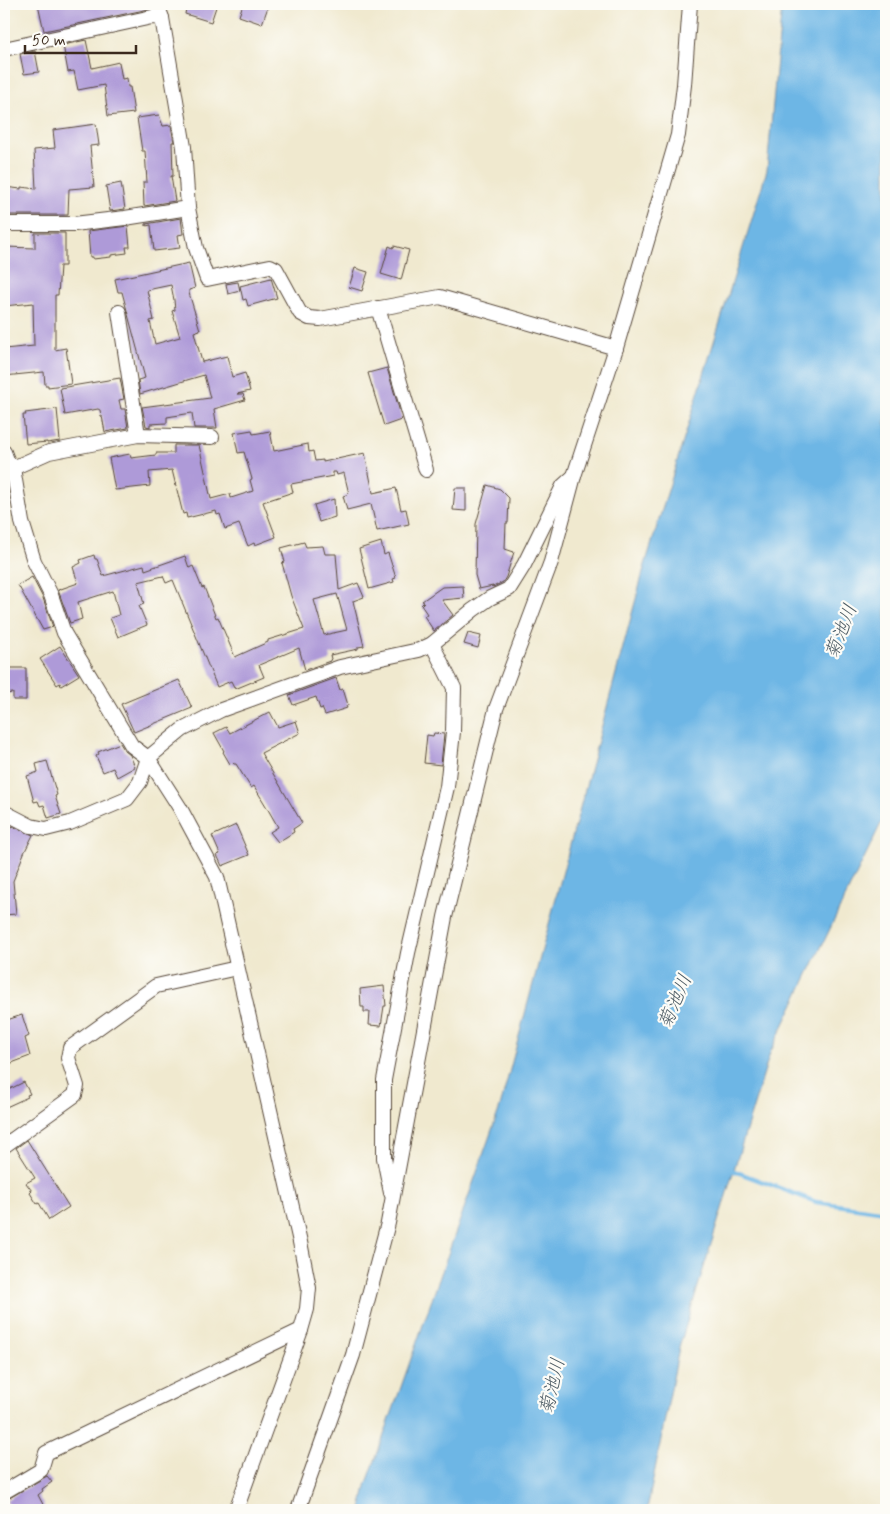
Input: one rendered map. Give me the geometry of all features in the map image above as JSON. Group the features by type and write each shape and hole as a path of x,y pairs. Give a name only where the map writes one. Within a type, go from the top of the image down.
{"street":[{"path":"157,4 162,18 184,147 188,208 196,248 207,279 270,266 276,269 300,313 309,318 320,319 440,297 616,348"},
{"path":"298,1510 353,1355 388,1223 445,917 496,709 551,562 574,476 616,348 678,135 690,4"},
{"path":"4,49 152,17 162,18"},
{"path":"4,224 74,224 188,208"},
{"path":"378,308 426,470"},
{"path":"120,312 138,435"},
{"path":"13,468 48,452 138,435 212,437"},
{"path":"4,452 13,468 22,522 34,561 51,595 64,633 132,746 148,758 180,808 217,877 298,1232 309,1288 307,1309 236,1510"},
{"path":"4,812 32,826 46,829 70,823 127,800 140,782 148,758 182,730 221,710 340,667 419,650 432,644 490,598 510,589 563,486 574,476"},
{"path":"392,1198 384,1158 384,1080 408,952 448,787 452,732 454,688 432,644"},
{"path":"4,1146 75,1095 77,1086 68,1058 70,1048 156,986 237,968"},
{"path":"4,1492 41,1470 46,1453 301,1330"}],"water":[{"name":"菊池川","path":"782,4 886,4 886,813 770,1053 679,1348 647,1510 361,1510 366,1486 500,1107 645,565 767,170"}],"building":[{"path":"38,4 148,4 149,9 44,31"},
{"path":"187,4 217,4 211,22 185,14"},
{"path":"243,4 269,4 262,24 239,16"},
{"path":"86,40 92,68 119,62 122,79 127,78 128,87 130,87 134,113 108,116 104,85 78,90 74,71 68,72 63,45"},
{"path":"35,51 39,72 24,74 20,54"},
{"path":"159,115 163,126 171,125 174,142 172,142 173,176 171,176 175,201 144,206 143,182 147,182 145,151 142,151 137,118"},
{"path":"96,124 99,145 90,146 94,187 69,189 68,215 4,215 4,187 36,189 34,150 55,148 53,130"},
{"path":"121,183 125,209 110,211 106,186"},
{"path":"181,218 183,234 178,235 180,248 154,251 151,225 146,226 146,224"},
{"path":"128,226 130,247 126,247 127,253 93,259 93,257 90,257 88,231"},
{"path":"35,233 65,233 65,266 60,266 58,295 55,295 55,350 66,348 71,384 48,387 48,385 45,385 44,372 4,376 4,349 34,346 33,303 4,306 4,247 35,248"},
{"path":"389,246 409,250 401,280 381,274"},
{"path":"189,263 195,288 189,290 189,293 200,330 194,332 202,362 227,356 232,377 245,373 250,391 237,394 243,394 245,400 214,409 217,428 194,428 192,413 167,417 167,423 150,424 150,427 146,426 142,407 210,398 204,375 140,394 138,380 145,378 122,292 118,292 115,279","holes":["171,285 175,310 172,311 180,337 155,344 150,321 154,320 147,290"]},
{"path":"355,268 368,272 362,291 349,287"},
{"path":"271,278 277,298 248,306 246,299 243,300 240,286"},
{"path":"238,282 240,291 228,294 226,284"},
{"path":"387,368 402,419 384,426 368,373"},
{"path":"120,378 124,399 119,400 121,409 125,409 128,428 105,432 102,416 98,409 65,415 60,388"},
{"path":"57,409 60,441 26,444 23,415 26,415 25,413"},
{"path":"252,430 253,434 270,431 274,451 308,444 309,452 313,451 315,461 323,460 323,462 365,453 373,493 396,488 401,510 406,509 409,524 377,531 371,504 347,510 343,496 349,494 344,473 337,475 336,472 333,472 333,476 291,484 293,492 263,502 276,537 248,546 239,524 225,529 220,514 217,515 216,511 187,518 186,513 183,514 172,470 149,472 150,486 115,490 109,458 130,454 131,458 156,455 156,453 174,453 174,445 199,445 211,499 230,494 231,498 253,491 250,480 252,479 244,452 238,453 234,433"},
{"path":"487,485 500,489 509,498 505,549 514,552 503,582 493,587 479,589 475,575 476,524"},
{"path":"455,488 466,488 466,511 453,510"},
{"path":"334,499 335,517 319,522 314,505"},
{"path":"304,542 306,547 323,546 325,554 336,554 339,590 358,583 364,597 353,601 364,646 330,655 330,661 305,670 299,648 259,665 264,677 235,689 231,681 217,687 173,580 166,583 163,576 138,582 144,604 139,606 147,625 118,637 110,618 119,615 113,591 78,602 82,619 70,623 58,590 78,583 73,567 81,563 80,560 94,555 103,576 144,565 145,570 185,556 189,568 193,566 202,588 204,587 216,618 218,617 235,657 268,642 268,640 304,629 291,596 282,563 285,562 281,548","holes":["337,594 347,630 324,635 314,600"]},
{"path":"381,542 384,555 388,553 396,578 393,579 394,582 369,589 359,549"},
{"path":"32,577 43,598 53,627 43,630 18,585"},
{"path":"463,586 464,598 442,600 453,615 434,631 424,616 427,614 421,605 424,602 422,601 442,587"},
{"path":"468,633 481,636 478,648 464,644"},
{"path":"60,646 79,675 61,686 60,683 57,685 40,659"},
{"path":"4,668 26,668 26,700 13,700 13,693 4,694"},
{"path":"336,678 340,690 343,689 348,705 346,706 347,708 325,715 322,708 320,709 316,697 293,705 289,695"},
{"path":"179,680 192,708 134,732 121,704"},
{"path":"270,712 278,727 296,721 300,733 261,753 302,823 293,829 294,832 278,842 270,832 278,827 266,806 254,786 251,788 236,764 232,762 230,764 214,733 226,727 230,733"},
{"path":"434,733 444,734 441,765 424,763 427,735 433,736"},
{"path":"120,743 130,755 135,767 117,777 113,768 103,772 96,756 99,754 98,752"},
{"path":"47,761 61,814 48,818 44,805 40,806 38,801 34,802 27,776 38,772 36,764"},
{"path":"236,825 249,855 222,866 217,855 220,854 212,836"},
{"path":"4,826 11,829 12,826 33,835 13,881 16,914 4,915"},
{"path":"384,986 386,1006 384,1006 381,1026 369,1025 370,1012 364,1012 364,1007 361,1007 360,989"},
{"path":"22,1015 29,1036 25,1038 30,1056 4,1066 4,1021"},
{"path":"24,1082 30,1094 27,1095 28,1097 4,1108 4,1092"},
{"path":"27,1140 69,1207 49,1220 39,1203 37,1204 30,1193 32,1191 26,1183 35,1178 16,1148"},
{"path":"47,1476 52,1482 42,1489 43,1491 38,1495 46,1510 12,1510 6,1500"}],"waterway":[{"path":"729,1169 816,1202 886,1212"}]}
